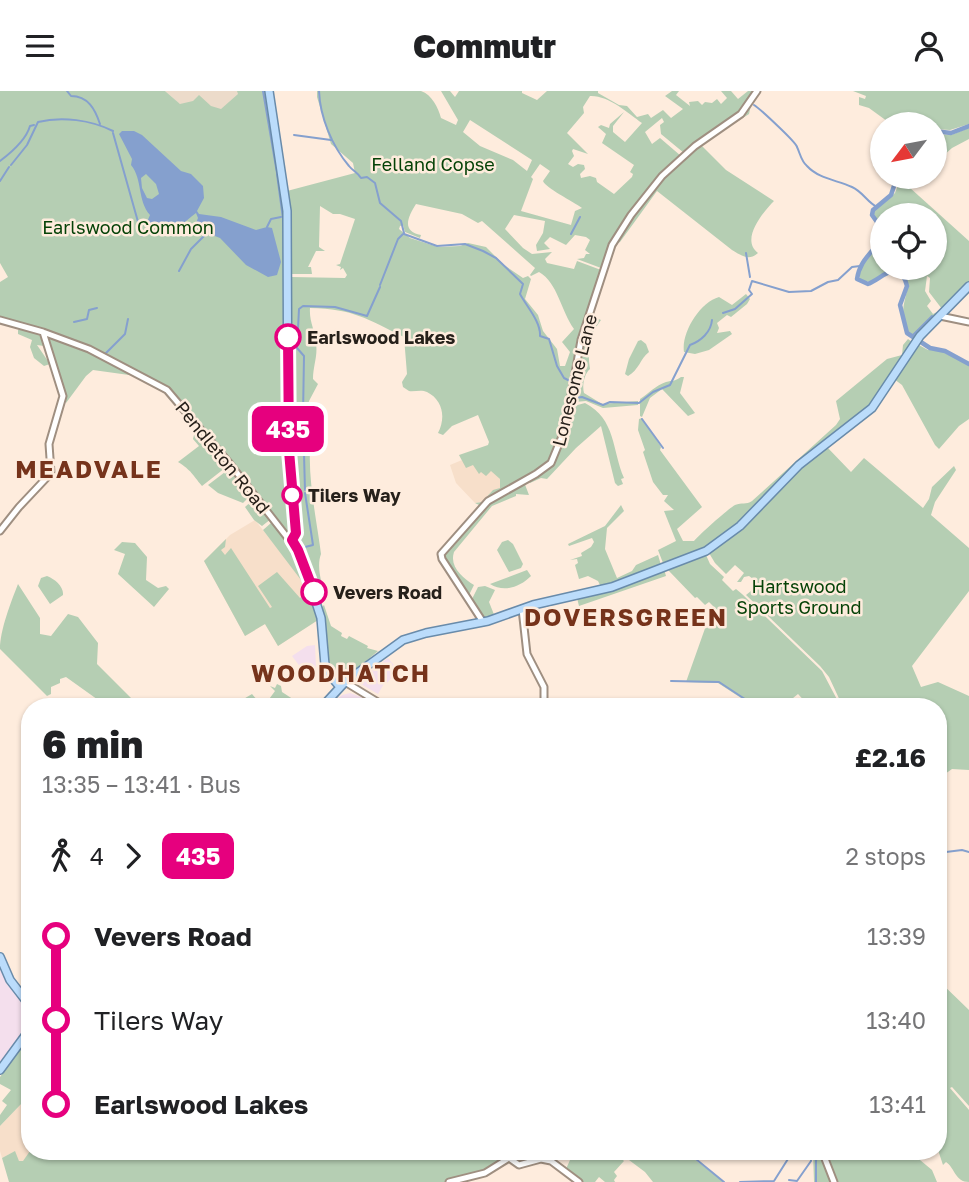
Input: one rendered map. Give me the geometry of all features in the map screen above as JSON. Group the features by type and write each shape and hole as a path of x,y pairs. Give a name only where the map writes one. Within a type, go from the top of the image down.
{"main road":[{"path":"269,91 287,211 288,441 294,540 321,618 325,665 329,674 345,683"},
{"path":"331,698 345,683 403,640 483,622 522,609 612,587 698,555 715,545 740,526 799,465 872,408 920,336 969,286"},
{"path":"0,957 10,980 21,994"},
{"path":"0,1070 21,1041"}],"street":[{"name":"Lonesome Lane","path":"483,622 441,554 488,501 551,464 565,429 581,340 607,257 620,232 662,176 695,146 741,114 757,91"},
{"path":"940,316 969,322"},
{"name":"Pendleton Road","path":"0,320 97,352 167,390 294,540"},
{"path":"0,531 51,473 49,445 63,396 43,332"},
{"path":"522,609 527,654 544,687 544,698"},
{"path":"345,683 372,698"},
{"path":"449,1182 485,1173 502,1160"},
{"path":"514,1160 519,1165 537,1160"},
{"path":"546,1160 579,1182"},
{"path":"825,1160 834,1182"}],"shaded area":[{"path":"165,91 262,91 211,132"},
{"path":"459,455 496,473 500,479 500,488 482,502 475,503 456,483 450,465 462,460"},
{"path":"255,520 298,574 318,620 278,646 265,624 245,636 204,561 230,535"},
{"path":"315,645 316,668 301,668 292,656 307,646"},
{"path":"388,658 398,670 385,682 378,694 361,684 360,679"},
{"path":"350,693 363,698 338,698"},
{"path":"0,969 4,969 21,994 21,1039 0,1067"},
{"path":"21,1104 21,1160 53,1160 19,1161 14,1152 2,1158 0,1126"}],"green space":[{"path":"0,91 165,91 180,104 193,101 199,95 211,106 221,109 238,94 237,91 265,91 283,203 291,306 291,277 345,278 347,275 343,268 340,270 341,267 336,265 340,264 355,219 333,214 320,206 319,247 325,251 316,251 308,267 311,267 312,274 292,274 287,191 355,173 353,163 331,144 317,91 421,91 434,102 441,118 456,125 458,120 441,91 450,91 455,97 459,91 522,91 537,100 547,91 598,91 619,105 627,106 637,117 648,114 651,118 663,110 671,118 683,109 665,96 672,91 679,91 676,95 690,106 689,102 698,101 702,105 717,99 721,104 727,98 721,91 731,91 738,99 748,91 755,91 743,110 684,153 661,134 660,125 664,122 662,118 645,132 652,144 660,138 681,156 623,221 601,268 577,259 590,254 585,250 590,240 586,237 575,235 566,245 550,237 544,243 550,249 537,251 536,245 543,233 545,221 514,215 505,229 532,254 552,252 545,259 547,263 574,269 577,261 601,270 591,316 601,320 590,343 590,369 584,380 584,393 602,404 638,401 638,405 603,408 586,401 575,402 576,381 566,421 549,463 481,506 475,503 482,502 493,490 500,488 500,479 491,471 486,476 481,472 479,474 473,465 466,468 459,455 488,445 478,415 452,426 443,435 438,433 442,410 437,400 425,391 409,391 403,387 402,382 407,374 404,337 349,313 310,308 316,348 313,379 318,384 309,401 305,419 315,425 311,438 310,470 321,554 319,570 326,598 320,600 298,535 287,533 177,397 158,383 115,360 0,318 0,282 8,277 0,263","holes":["590,96 597,96 618,105 642,123 625,142 613,132 613,126 624,112 609,128 601,125 598,127 606,134 602,143 634,165 630,172 632,177 614,194 597,182 596,178 581,178 584,165 573,167 568,164 574,156 573,149 588,154 567,133 584,113 583,107","470,120 532,160 527,171 513,160 480,146 463,132","540,164 550,171 543,181 545,184 582,208 575,211 571,225 521,211 533,179 531,177","416,204 462,214 478,223 482,221 535,268 531,276 539,272 545,277 555,290 574,329 562,342 570,352 565,366 560,366 557,349 543,331 538,315 525,299 531,279 528,276 523,278 504,265 486,247 468,243 438,247 410,238 399,229 400,226 403,225 405,232 420,238 421,235 411,230 409,218"]},
{"path":"853,91 969,91 969,124 947,130 947,112 874,112 859,105 859,97 865,99 866,96"},
{"path":"751,105 749,114 701,145 726,170 774,201 759,219 752,234 751,241 758,253 748,257 732,250 657,191 616,244 631,218 671,168"},
{"path":"969,128 969,139 947,152 947,135"},
{"path":"896,189 911,189 927,203 883,203"},
{"path":"947,221 969,241 969,283 942,309 929,292 930,280 947,280"},
{"path":"870,255 870,280 873,280 870,282 860,280 864,263"},
{"path":"905,280 926,280 925,291 931,301 927,306 933,314 938,314 915,336 907,332 904,318 903,308 908,285"},
{"path":"746,294 750,299 747,304 731,317 727,315 717,323 717,333 730,331 732,334 709,350 695,354 684,352 686,336 693,319 705,305 719,297 732,305"},
{"path":"23,328 40,335 44,346 37,345 50,364 44,366 34,358 30,347 32,340 18,334 18,330"},
{"path":"46,337 97,355 129,372 129,375 93,370 66,403"},
{"path":"908,339 912,342 872,406 803,458 723,537 685,558 663,563 658,550 676,541 664,511 674,510 664,501 668,495 663,495 653,482 638,430 639,419 642,418 661,447 660,450 702,507 677,529 683,541 694,541 731,507 752,501 836,425 840,419 836,401 887,359 902,355 903,345"},
{"path":"641,340 649,352 628,376 625,374 629,359"},
{"path":"917,344 928,350 939,350 969,365 969,419 959,426 939,449 902,385 894,379"},
{"path":"684,377 680,393 695,413 688,416 662,389 650,398 642,417 640,416 640,399 659,385"},
{"path":"585,403 595,410 608,426 624,478 621,479 623,484 618,486 615,483 601,426 547,479 541,478 530,483 529,480 551,464 557,455 574,406"},
{"path":"199,433 226,464 225,468 202,486 189,470 178,462 199,446 193,439 194,435"},
{"path":"826,446 851,472 864,458 923,508 932,487 954,466 956,470 935,502 931,515 969,548 969,591 912,666 921,687 938,682 969,696 969,770 952,769 947,773 947,698 839,698 829,677 820,666 746,595 756,587 756,581 749,576 737,582 744,573 735,565 726,574 715,563 709,553 738,531 791,475"},
{"path":"229,469 251,495 243,503 218,493 208,485"},
{"path":"524,482 529,495 516,494 492,506 454,552 455,567 474,585 469,595 444,559 444,552 461,536 487,503"},
{"path":"254,499 271,519 262,526 245,507"},
{"path":"621,505 624,511 607,528 605,549 617,578 658,555 661,565 624,581 601,587 598,581 588,576 579,579 575,565 578,563 577,559 570,560 582,556 581,553 594,542 592,538 569,546 568,544 605,526"},
{"path":"274,523 296,549 318,620 278,646 265,624 245,636 204,561 226,539 225,547 221,550 225,555 231,548 270,608 272,607 258,586 277,572 300,598 307,594 304,584 263,530"},
{"path":"508,540 513,544 523,564 521,568 509,572 497,550 502,542"},
{"path":"122,542 135,543 147,557 146,580 158,588 166,586 169,589 154,607 118,574 125,554 114,550"},
{"name":"Hartswood Sports Ground","path":"706,555 710,564 724,577 722,580 733,591 736,589 742,594 822,671 836,698 802,698 798,694 793,698 741,698 718,683 686,682 708,620 717,610 709,602 705,605 695,598 669,568"},
{"path":"664,569 666,576 579,606 577,598"},
{"path":"527,570 531,576 517,586 501,588 490,584"},
{"path":"47,576 58,584 63,592 63,595 50,604 38,586 41,578"},
{"path":"18,584 40,618 40,634 51,636 68,614 78,617 98,643 97,664 131,698 95,698 66,677 51,687 51,694 47,696 0,649 9,607"},
{"path":"485,586 495,590 489,602 495,617 486,619 472,599 478,587"},
{"path":"324,605 331,626 342,633 341,636 347,639 349,636 368,646 367,648 378,651 342,681 335,676 327,659 321,608"},
{"path":"277,684 281,686 282,692 291,698 270,698 275,691 270,686 275,688"},
{"path":"947,989 969,1010 969,1106 952,1087 950,1088 969,1110 969,1182 961,1180 946,1162 943,1165 941,1160 947,1160"},
{"path":"21,1048 21,1104 0,1126 0,1115 7,1105 2,1101 11,1090 0,1084 0,1077"},
{"path":"15,1151 19,1161 501,1160 487,1170 445,1182 9,1182 2,1158"},
{"path":"570,1160 624,1161 614,1172 617,1176 615,1182 605,1182 599,1177 595,1182 581,1182 566,1169"},
{"path":"629,1160 695,1160 724,1182 653,1182"},
{"path":"813,1160 823,1160 831,1182 814,1182"},
{"path":"830,1160 920,1160 932,1170 937,1182 837,1182"}],"water":[{"path":"122,131 134,131 142,135 181,171 191,174 203,186 204,198 197,211 199,214 221,217 256,230 272,228 281,262 277,275 268,277 246,265 220,238 202,231 196,223 196,213 174,228 162,229 147,222 150,215 143,203 137,177 131,165 132,159 119,134","holes":["146,174 156,184 159,194 152,199 147,198 141,178"]}],"waterway":[{"path":"67,91 71,96 82,98 90,104 100,124"},
{"path":"263,91 277,173"},
{"path":"319,91 324,121 337,149 361,178 367,177 375,183 380,203 401,221 404,233"},
{"path":"754,105 791,139 803,162 812,170 856,189 871,203"},
{"path":"11,165 27,145 38,122 76,120 113,131"},
{"path":"0,161 18,145 30,126 34,125"},
{"path":"947,133 969,126"},
{"path":"113,133 142,236"},
{"path":"294,135 331,140"},
{"path":"0,181 9,167"},
{"path":"277,174 284,226"},
{"path":"881,203 891,195 893,189"},
{"path":"267,227 271,219 281,217"},
{"path":"571,234 580,217"},
{"path":"179,271 191,249 206,234"},
{"path":"380,285 398,239 403,234"},
{"path":"404,234 437,246 465,244 496,258 523,284 520,294 536,320 540,336 549,339 557,366 564,378 570,381"},
{"path":"746,253 750,277"},
{"path":"870,253 857,279 868,284 875,280"},
{"path":"723,313 735,309 752,294 749,290 752,281 789,292 811,291 838,280 852,267 860,266"},
{"path":"905,280 907,286 900,305 907,333 930,348 945,351 969,364"},
{"path":"303,415 304,356 297,348 299,309 303,306 335,307 367,316 380,287"},
{"path":"74,322 87,319 89,310 97,308"},
{"path":"912,336 932,316"},
{"path":"105,354 125,334 128,319"},
{"path":"576,383 576,398 582,397 603,405 610,402 639,403 653,392 670,385 690,345 705,335 712,320"},
{"path":"303,419 305,490"},
{"path":"642,419 663,448"},
{"path":"305,493 313,545 305,547"},
{"path":"671,681 719,682 743,698"},
{"path":"947,852 969,852"},
{"path":"697,1160 724,1182"},
{"path":"740,1182 774,1181 787,1160"},
{"path":"789,1180 797,1181 811,1160"},
{"path":"816,1160 816,1182"}],"bus line":[{"name":"435","path":"288,337 289,451 296,533 292,540 314,592"}],"place":[{"name":"Earlswood Lakes","path":"288,337"},
{"name":"Tilers Way","path":"292,495"},
{"name":"Vevers Road","path":"314,592"}],"district":[{"name":"MEADVALE","path":"89,468"},
{"name":"DOVERSGREEN","path":"626,616"},
{"name":"WOODHATCH","path":"341,672"}],"park label":[{"name":"Felland Copse","path":"433,164"},
{"name":"Earlswood Common","path":"128,227"}]}
